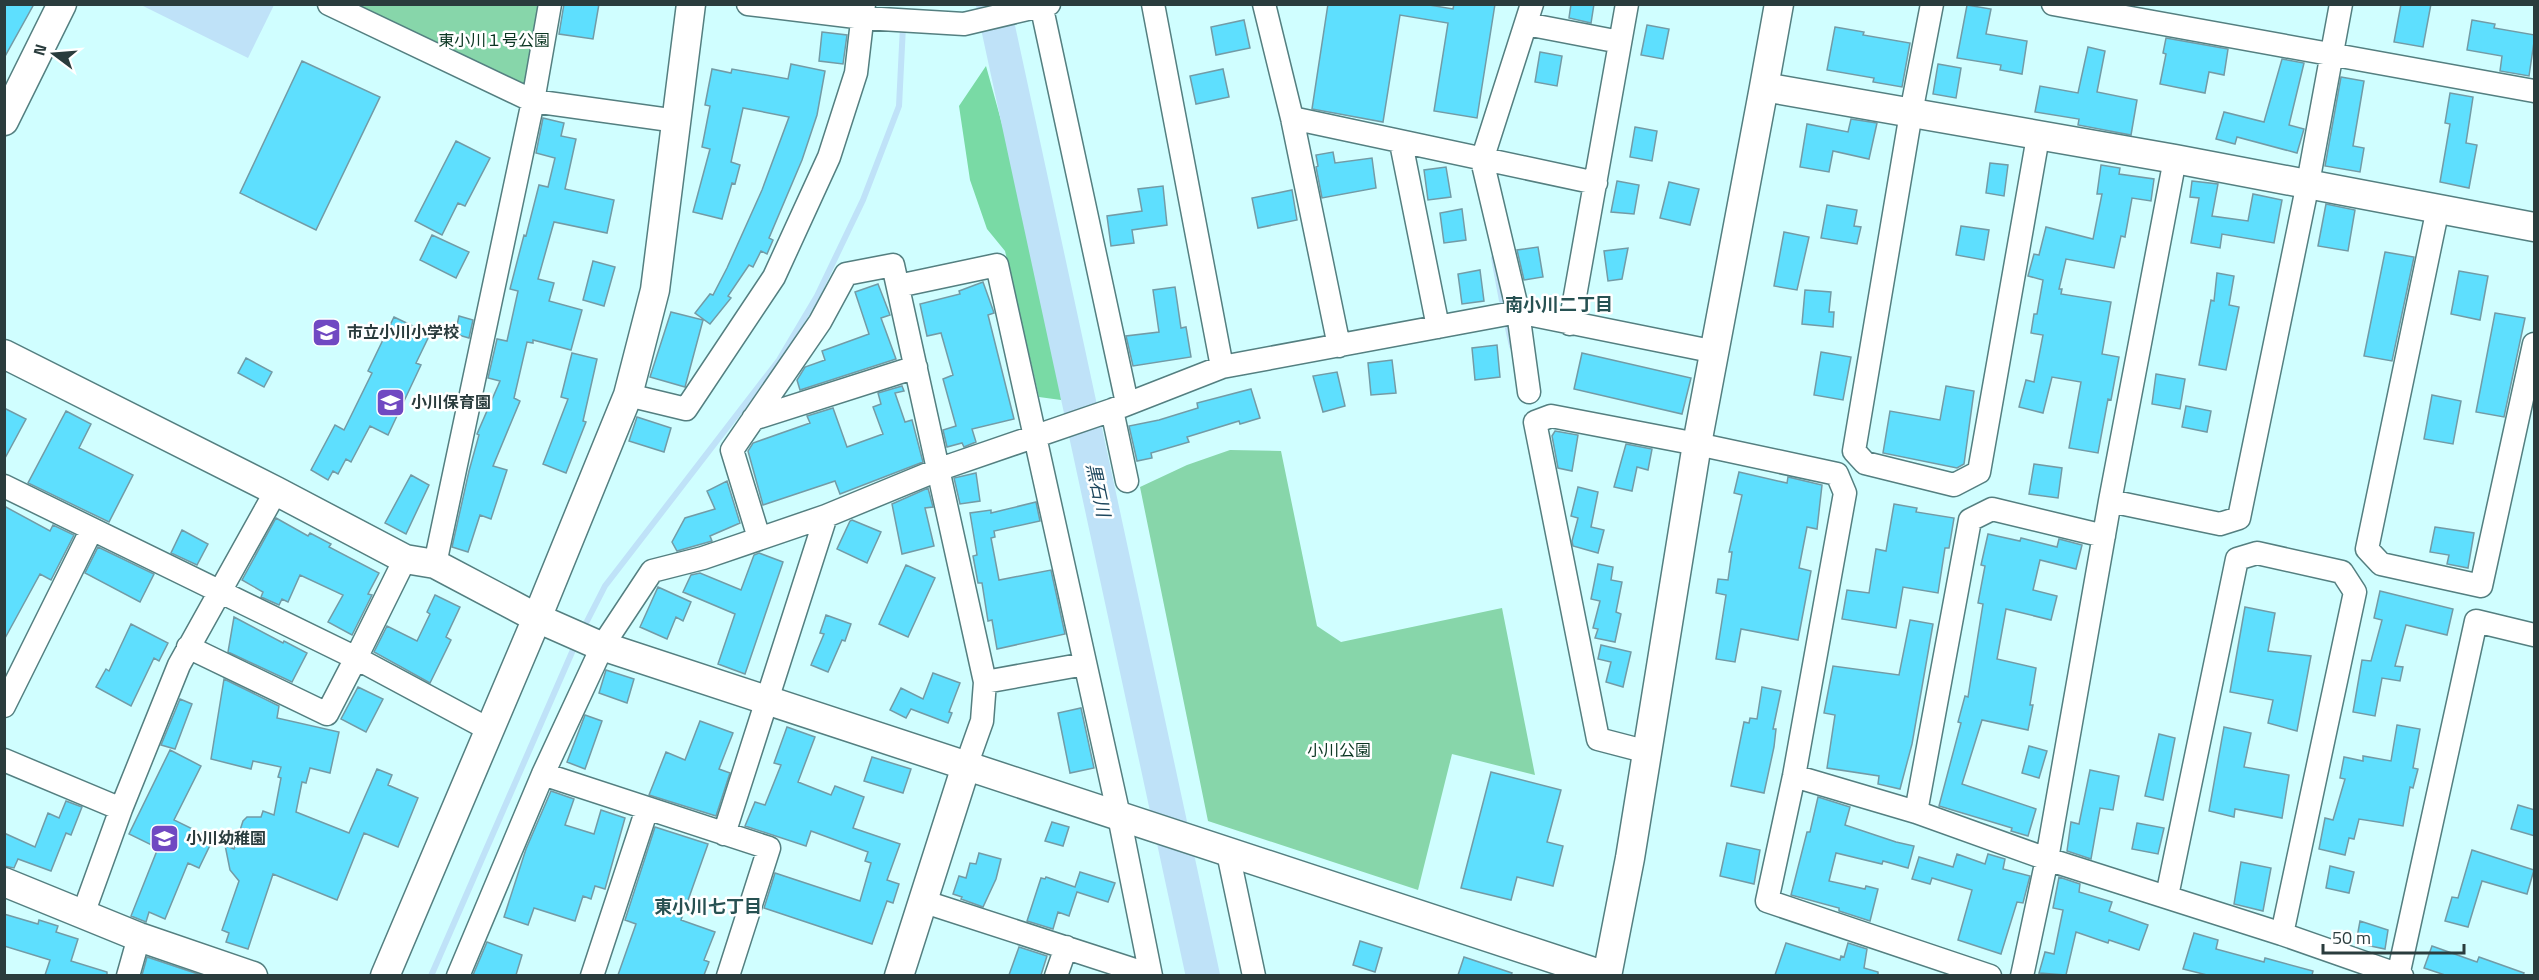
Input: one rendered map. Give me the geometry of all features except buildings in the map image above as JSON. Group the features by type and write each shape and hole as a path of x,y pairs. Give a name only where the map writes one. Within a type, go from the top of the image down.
{"street":[{"path":"8,107 62,4"},
{"path":"329,4 533,101 677,121"},
{"path":"435,564 533,101 550,4"},
{"path":"385,975 537,618 628,395 655,290 691,4"},
{"path":"748,4 964,24 1044,5 1127,480"},
{"path":"1153,4 1222,367"},
{"path":"1264,4 1292,118 1339,346"},
{"path":"1570,324 1627,4"},
{"path":"4,354 276,491 405,559 435,564 537,618 599,644 1228,853 1606,975 1630,858 1697,444 1716,352 1779,4"},
{"path":"1932,4 1911,113 1854,451 1865,463 1954,485 1979,472 2038,136"},
{"path":"2053,4 2535,91"},
{"path":"2110,501 2220,524 2239,518 2308,183 2341,4"},
{"path":"628,395 686,409 774,277 829,157 856,73 871,14"},
{"path":"1529,392 1518,312 1482,160 1529,14 1620,42"},
{"path":"1764,87 2308,183 2535,227"},
{"path":"1292,118 1596,183"},
{"path":"1401,143 1438,327"},
{"path":"2022,975 2048,859 2110,501 2175,159"},
{"path":"2438,208 2367,549 2381,564 2481,586 2535,344"},
{"path":"759,538 732,450 820,322 846,274 893,265 985,682 982,721 899,975"},
{"path":"898,286 997,265 1043,432 1085,664 1127,818 1150,975 922,901"},
{"path":"458,975 599,644 652,571 703,558 826,516 940,470 1222,367 1518,312 1716,352"},
{"path":"753,419 916,367"},
{"path":"1648,752 1598,739 1535,422 1551,416 1837,474 1845,493 1794,776 1767,901 1990,975"},
{"path":"4,486 356,658 489,730"},
{"path":"83,914 121,810 179,665 276,491"},
{"path":"1916,812 1970,520 1992,509 2104,536"},
{"path":"724,834 826,516"},
{"path":"4,706 92,529"},
{"path":"2167,896 2237,559 2257,553 2342,572 2355,592 2282,934"},
{"path":"188,647 327,714 405,559"},
{"path":"1794,776 1916,812 2048,859 2282,934 2399,975 2476,621 2535,635"},
{"path":"985,682 1085,664"},
{"path":"4,760 121,810"},
{"path":"543,774 769,848 728,975"},
{"path":"592,975 647,809"},
{"path":"1228,853 1258,974"},
{"path":"4,882 139,937 253,975"},
{"path":"128,975 139,937"},
{"path":"1056,975 1066,947"}],"green space":[{"name":"東小川１号公園","path":"345,5 539,5 523,93"},
{"path":"986,66 1018,182 1057,348 1061,400 1039,397 1005,251 987,229 970,180 959,106"},
{"name":"小川公園","path":"1230,450 1281,451 1317,626 1341,642 1502,608 1535,775 1452,754 1418,890 1208,821 1140,487 1187,465"}],"water":[{"path":"141,5 274,5 248,58"}],"waterway":[{"name":"黒石川","path":"993,4 1203,976"},
{"path":"583,629 605,586 779,360 817,296 863,200 899,106 903,26"},
{"path":"1494,258 1502,301"},
{"path":"1508,328 1512,346"},
{"path":"431,976 576,643"}],"place":[{"name":"市立小川小学校","path":"326,332"},
{"name":"小川保育園","path":"390,402"},
{"name":"小川幼稚園","path":"165,838"}],"district":[{"name":"南小川二丁目","path":"1559,305"},
{"name":"東小川七丁目","path":"708,907"}]}
